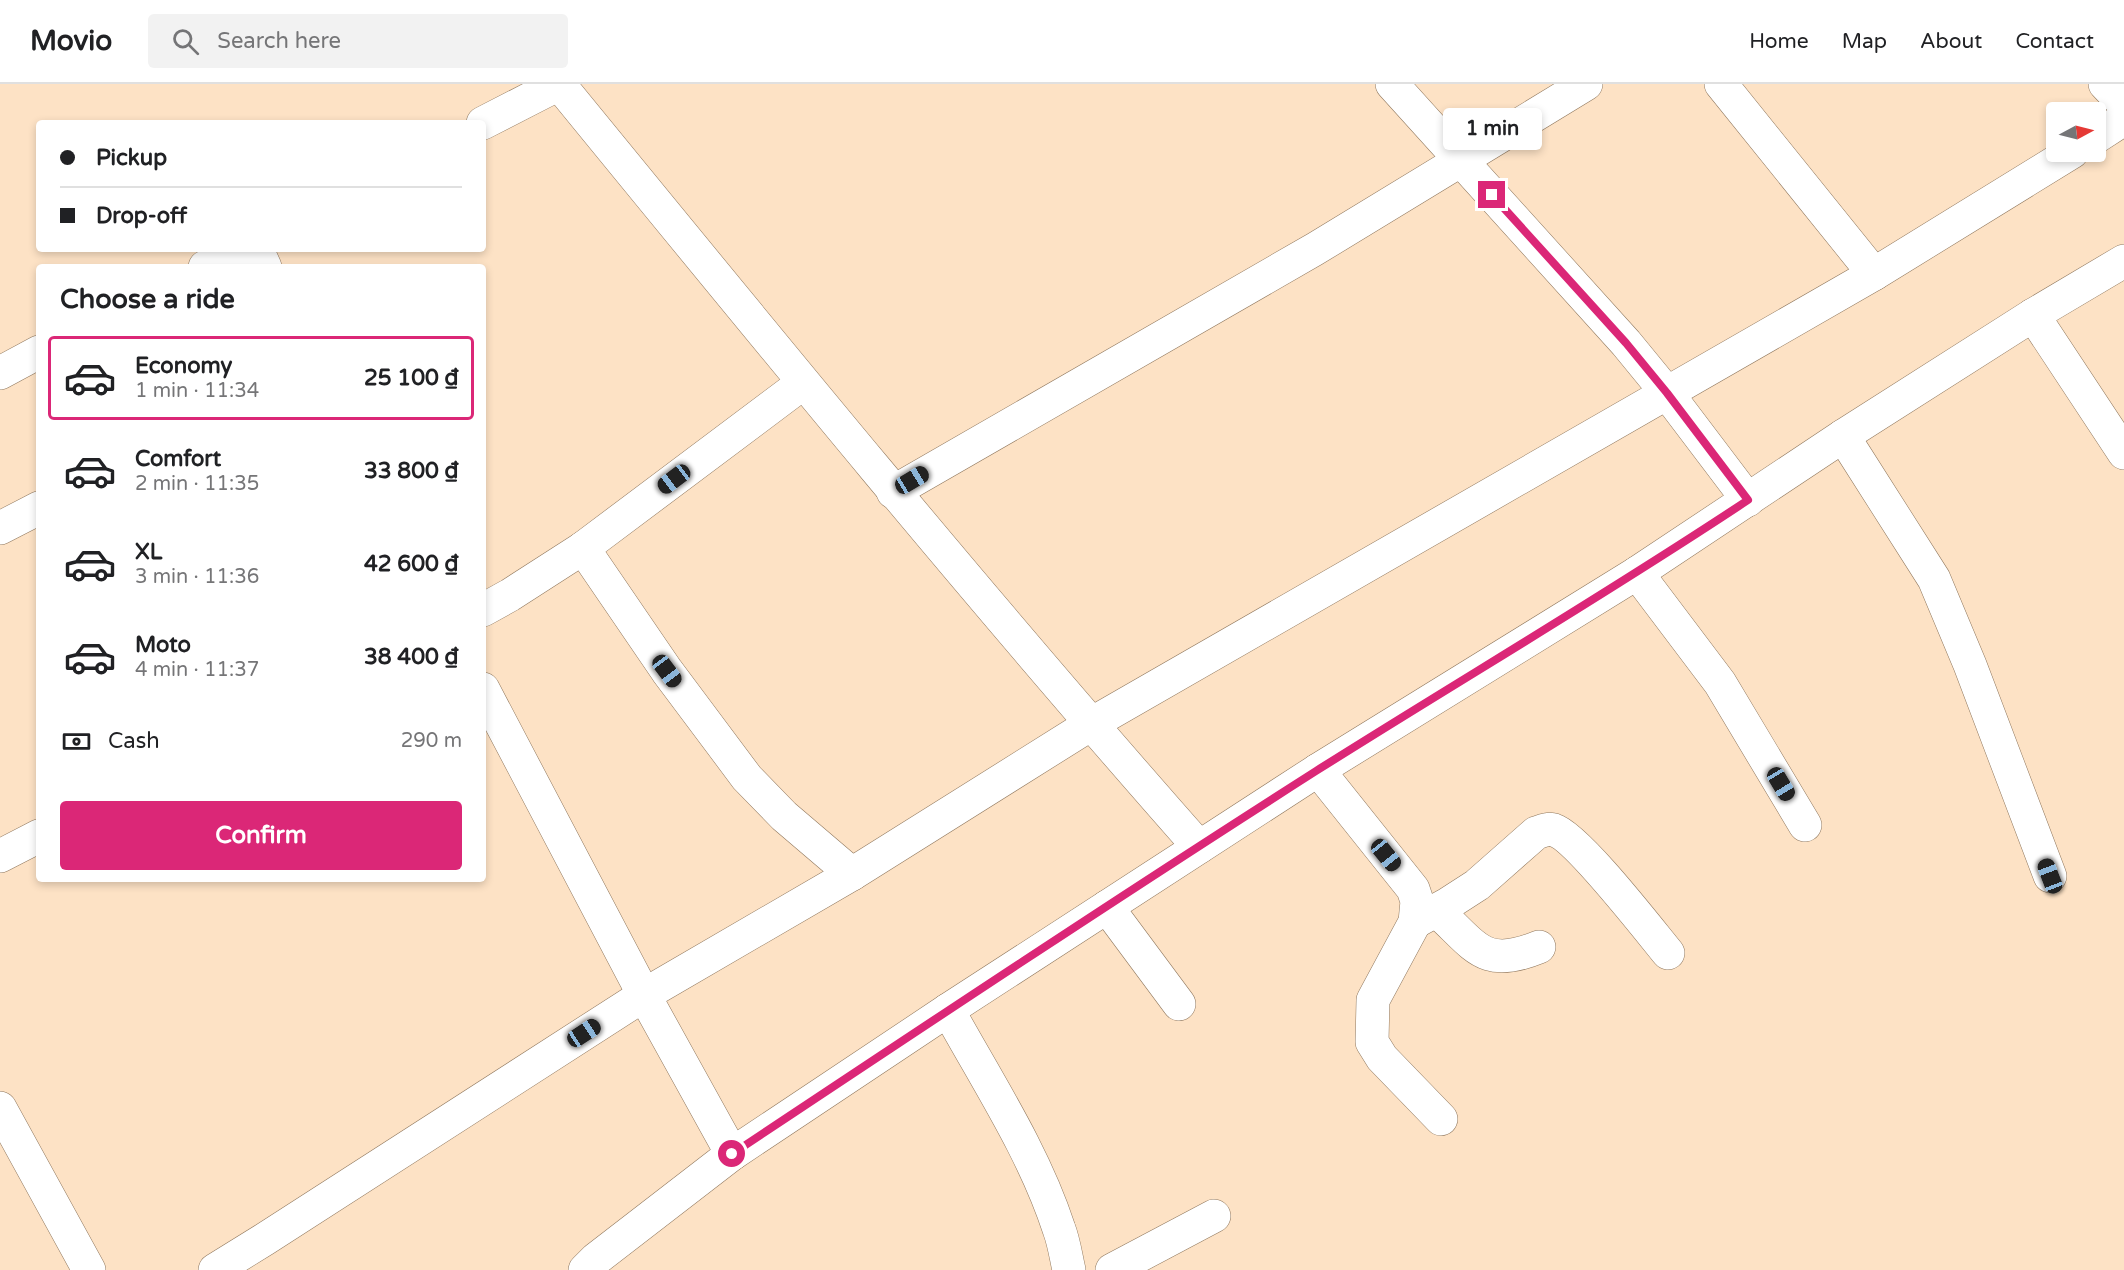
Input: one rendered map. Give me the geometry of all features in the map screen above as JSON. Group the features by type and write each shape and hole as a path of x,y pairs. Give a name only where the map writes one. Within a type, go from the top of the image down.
{"main road":[{"path":"486,121 559,84 893,492 1199,847"},
{"path":"1392,84 1626,343 1748,500"},
{"path":"893,492 1315,249 1587,84"},
{"path":"1721,84 1874,274"},
{"path":"2105,84 2124,104"},
{"path":"2106,131 2124,119"},
{"path":"214,1270 266,1239 644,995 852,874 1091,724 1874,274 2056,162"},
{"path":"211,264 234,252"},
{"path":"596,1266 732,1154 948,1010 1318,770 1637,573 1843,436 2033,315 2123,263"},
{"path":"2033,315 2124,453"},
{"path":"0,373 36,354"},
{"path":"486,608 583,548 803,383"},
{"path":"1843,436 1934,579 2050,876"},
{"path":"0,528 36,510"},
{"path":"583,548 667,671 747,778 784,816 852,874"},
{"path":"1637,573 1720,683 1805,825"},
{"path":"486,695 644,995 732,1154"},
{"path":"1318,770 1413,889 1417,902 1426,916 1494,957 1520,955 1539,947"},
{"path":"1441,1119 1382,1058 1372,1042 1373,1000 1426,916 1477,885 1536,832 1556,830 1580,850 1668,953"},
{"path":"0,856 36,838"},
{"path":"1107,907 1179,1004"},
{"path":"948,1010 1039,1179 1060,1230 1068,1270"},
{"path":"0,1108 89,1270"},
{"path":"1112,1270 1214,1216"}],"route":[{"path":"732,1154 948,1010 1318,770 1637,573 1748,500 1626,343 1492,195"}]}
